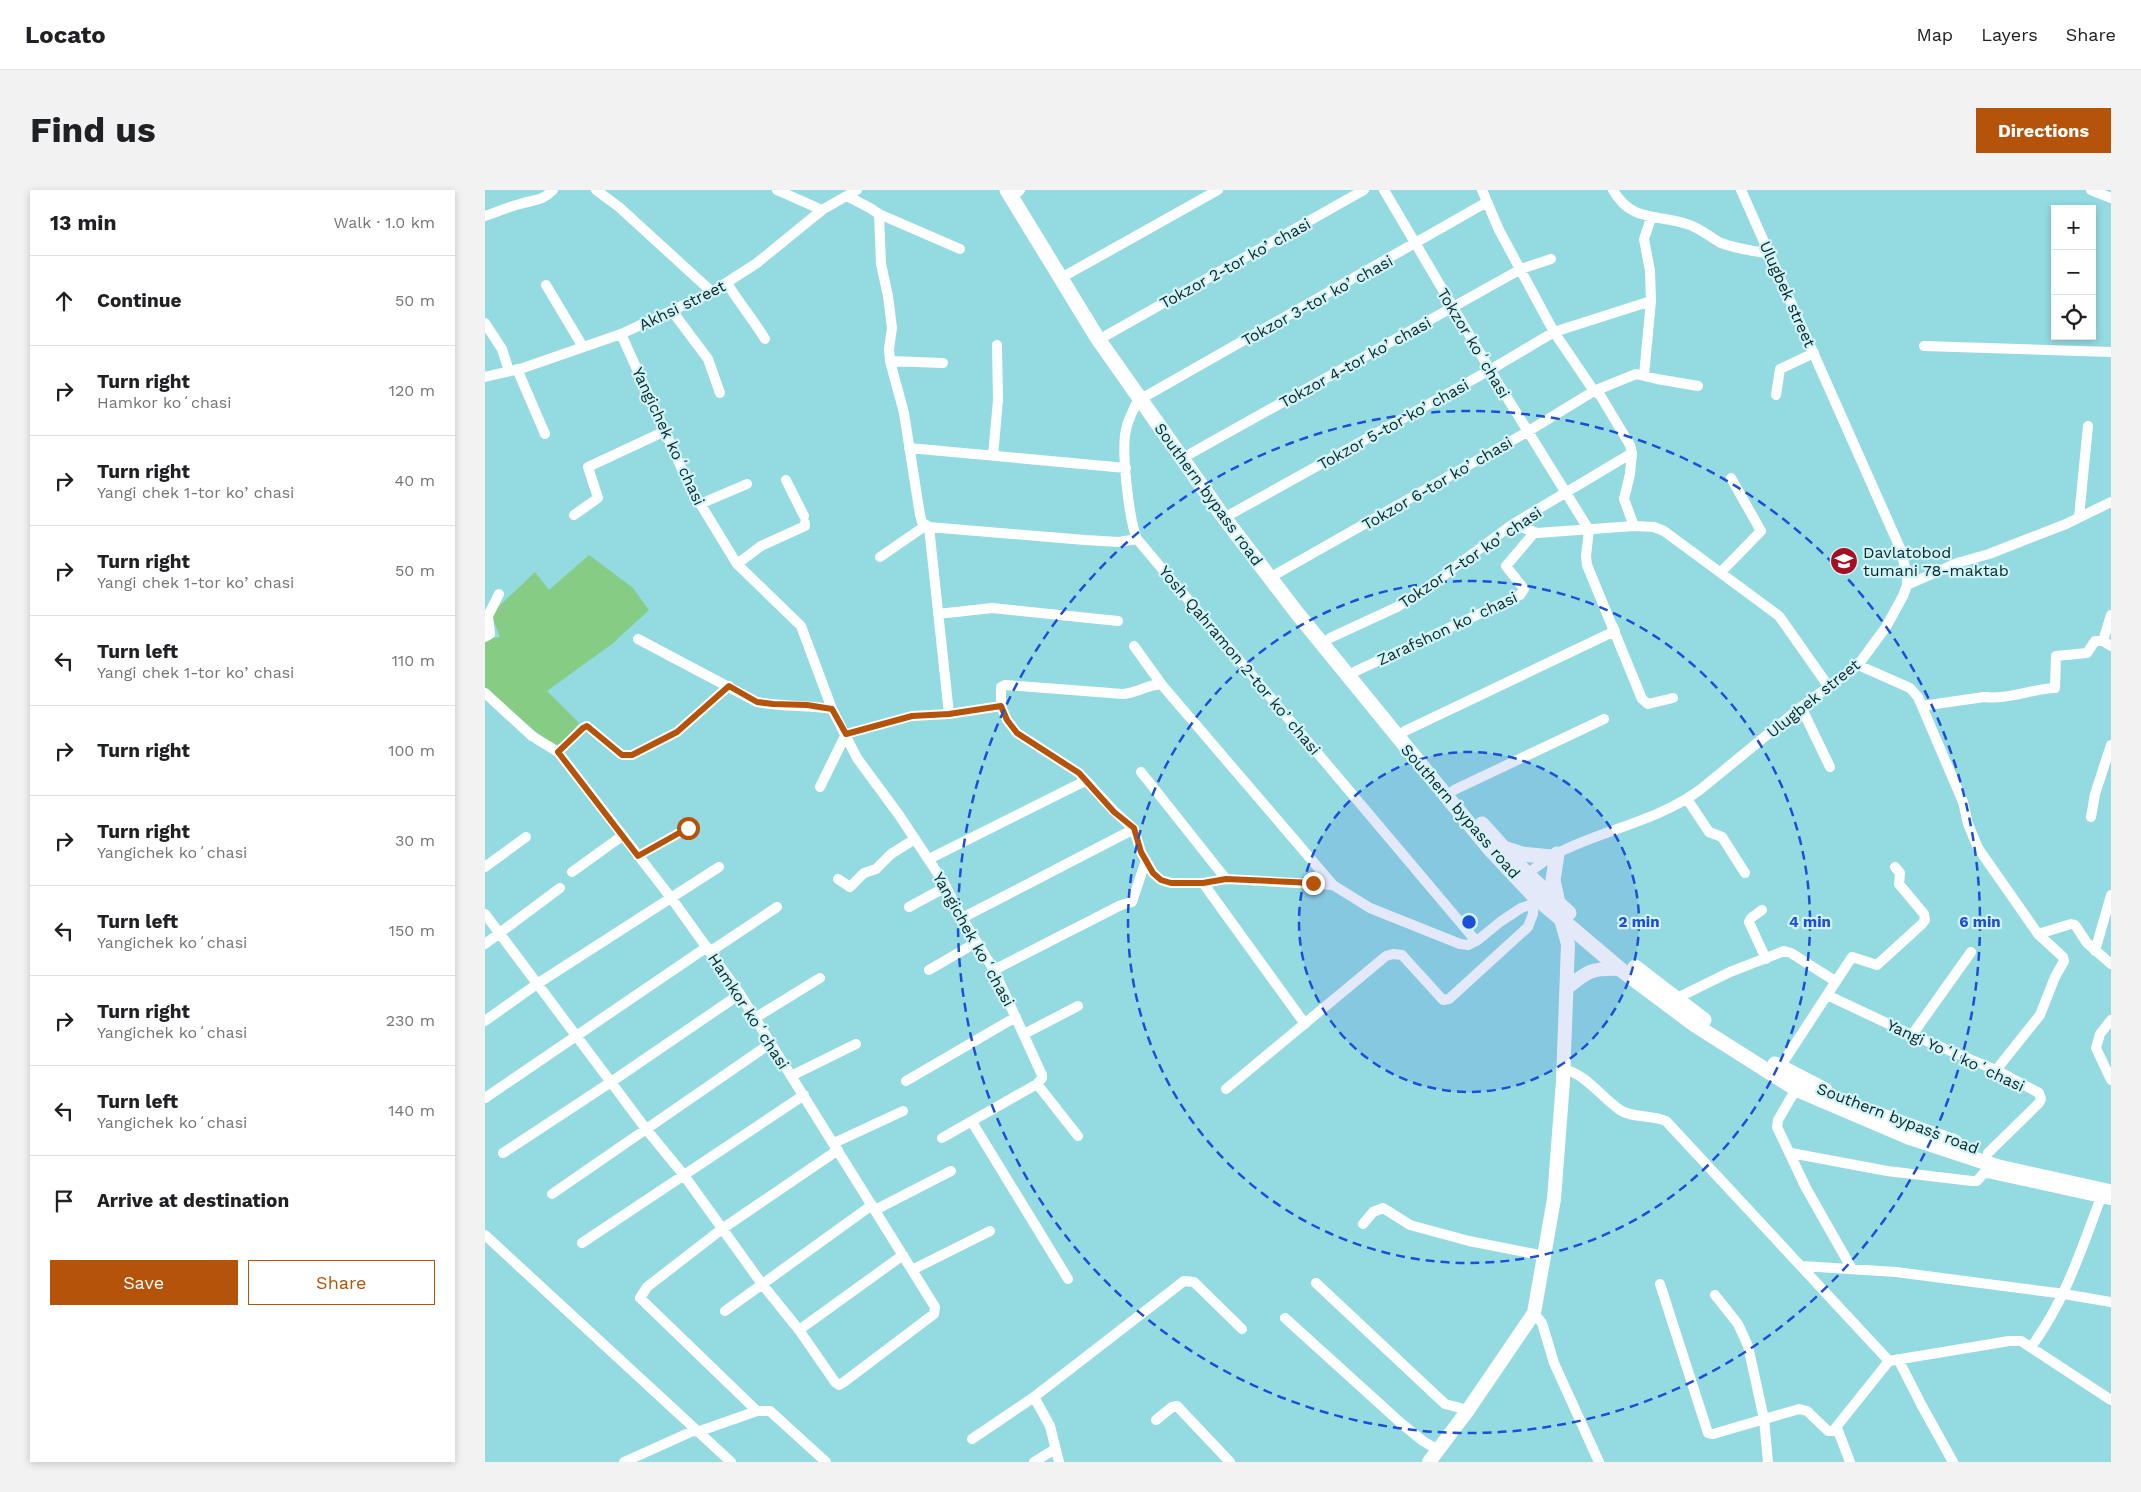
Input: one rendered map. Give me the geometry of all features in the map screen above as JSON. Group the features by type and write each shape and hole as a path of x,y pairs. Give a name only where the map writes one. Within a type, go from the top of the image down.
{"highway":[{"name":"Southern bypass road","path":"1015,191 1107,335 1143,396 1222,515 1297,613 1533,900 1561,919 1619,969 1695,1025 1797,1089 1911,1138 1999,1167 2107,1193"},
{"name":"Southern bypass road","path":"1015,191 1098,339 1231,514 1454,790 1502,847 1558,903 1610,949 1707,1022 1809,1084 1886,1117 1962,1145 2067,1174 2107,1193"},
{"path":"1502,847 1522,854 1554,855 1553,880 1558,903"}],"main road":[{"path":"1435,1458 1534,1313 1554,1199 1564,1069 1568,944 1561,919"},
{"path":"1567,988 1586,972 1602,968 1619,969"}],"street":[{"path":"485,216 522,203 536,201 546,197 553,190"},
{"path":"596,190 619,207 712,292"},
{"path":"777,190 822,210"},
{"path":"1068,274 1218,190"},
{"name":"Tokzor 2-tor koʼchasi","path":"1107,335 1364,190"},
{"name":"Tokzor koʻchasi","path":"1384,190 1489,370 1565,494"},
{"path":"1483,190 1487,202 1554,332 1600,396 1628,440 1632,453 1624,499 1634,526"},
{"path":"1613,190 1624,206 1651,218 1686,224 1721,243 1739,249 1771,254"},
{"name":"Ulugbek street","path":"1527,874 1554,855 1656,814 1687,799 1801,707 1857,665 1886,627 1898,607 1907,585 1905,565 1900,548 1741,190"},
{"path":"2091,190 2111,198"},
{"path":"853,192 879,214 960,248"},
{"name":"Akhsi street","path":"485,378 621,334 712,292 757,263 822,210 853,192"},
{"name":"Tokzor 3-tor koʼchasi","path":"1143,396 1487,202"},
{"path":"879,214 881,264 892,328 889,349 890,362 904,413 920,515 922,522 927,526 1085,540 1119,542 1137,539 1130,514 1125,431 1143,396"},
{"path":"1651,218 1644,239 1650,271 1651,302 1644,375 1698,386"},
{"name":"Tokzor 4-tor koʼchasi","path":"1188,455 1521,269 1551,259"},
{"path":"727,283 743,309 752,317 765,339"},
{"path":"545,285 583,347"},
{"name":"Tokzor 5-tor koʼchasi","path":"1231,514 1554,332 1651,302"},
{"path":"672,311 708,359 721,393"},
{"path":"485,323 513,370 545,434"},
{"name":"Yangichek koʻchasi","path":"621,334 663,432 700,504 737,564 801,626 832,709 857,758 929,859 994,970 1042,1075 1037,1084"},
{"path":"993,456 998,400 997,345"},
{"path":"1924,346 2111,352"},
{"path":"1777,395 1780,369 1814,353"},
{"path":"890,362 943,363"},
{"name":"Tokzor 6-tor koʼchasi","path":"1278,572 1527,432 1595,391 1631,375 1644,375"},
{"path":"2079,517 2088,426"},
{"path":"574,515 598,498 588,467 663,432"},
{"path":"909,448 1126,468"},
{"name":"Tokzor 7-tor koʼchasi","path":"1330,638 1397,607 1432,584 1513,524 1632,453"},
{"path":"1721,572 1761,531 1731,478"},
{"path":"737,564 761,546 805,526 805,520 786,480"},
{"path":"700,504 747,484"},
{"path":"1565,494 1589,530 1587,565 1645,702 1652,703 1673,698"},
{"path":"1907,585 1957,563 1989,554 2111,502"},
{"path":"1513,524 1534,533 1634,526 1664,531 1779,616 1829,687"},
{"path":"880,558 927,526"},
{"path":"927,526 949,714"},
{"name":"Zarafshon koʻchasi","path":"1356,671 1520,596 1524,589 1506,566 1534,533"},
{"name":"Yosh Qahramon 2-tor koʼchasi","path":"1137,539 1476,941"},
{"path":"485,637 490,634 488,616 499,594"},
{"path":"938,614 992,608 1118,621"},
{"path":"1922,706 1984,696 1991,698 2037,689 2055,688 2056,656 2087,653 2095,640 2107,643 2111,615"},
{"path":"1405,731 1615,631"},
{"path":"638,639 757,702 807,705 832,709"},
{"path":"1134,646 1162,685 1333,885 1370,908 1460,944 1468,945 1533,900"},
{"path":"1857,665 1910,688 1918,698 1963,802 1972,836 2038,934 2063,957 2064,964 2055,977 2040,1016 1996,1070"},
{"path":"1162,685 1153,685 1137,693 1123,694 1005,685 1000,689 1001,706 1007,720 1017,733 1065,763 1114,812 1134,828 1141,852 1153,873 1167,882 1203,883 1226,879 1333,885"},
{"path":"558,752 587,726 622,755 632,755 677,732 729,686"},
{"name":"Hamkor koʻchasi","path":"485,693 532,736 558,752 709,949 740,994 874,1207 935,1311 930,1318 839,1384 835,1382 799,1330"},
{"path":"820,787 846,734 912,716 949,714 1001,706"},
{"path":"1801,707 1829,766"},
{"path":"1454,790 1604,719"},
{"path":"2091,817 2095,794 2111,745"},
{"path":"1141,772 1226,879"},
{"path":"929,859 1085,781"},
{"path":"1687,799 1709,832 1722,837 1745,874"},
{"path":"638,856 688,828"},
{"path":"962,918 1134,828"},
{"path":"573,872 622,836"},
{"path":"485,867 526,837"},
{"path":"838,879 850,887 864,873 876,869 891,854 915,839"},
{"path":"994,970 1121,905 1132,902 1146,860"},
{"path":"485,1020 537,984 672,899 719,867"},
{"path":"1780,1067 1835,981 1853,957 1877,965 1925,920 1924,914 1899,884 1899,873 1895,867"},
{"path":"1203,883 1305,1024"},
{"path":"909,907 946,887"},
{"path":"485,944 560,888"},
{"path":"2095,951 2111,895"},
{"path":"1226,1089 1386,956 1393,954 1401,955 1443,1000 1449,999 1528,927 1533,914 1533,900"},
{"path":"485,1098 576,1035 777,907"},
{"path":"1762,910 1751,918 1749,922 1765,959"},
{"path":"485,914 646,1129 683,1174 762,1284 799,1330 903,1255"},
{"path":"2038,934 2071,924 2075,925 2087,943 2111,964"},
{"path":"929,970 977,942"},
{"path":"1677,998 1730,972 1788,951 1835,981"},
{"path":"1912,1035 1971,952"},
{"path":"755,1018 821,978"},
{"path":"503,1153 740,994"},
{"name":"Yangi Yoʻl koʻchasi","path":"1827,995 1912,1035 1996,1070 2039,1093 2041,1099 2039,1103 1988,1152"},
{"path":"1024,1034 1078,1006"},
{"path":"906,1081 1016,1017"},
{"path":"2111,1020 2100,1034 2096,1048 2111,1080"},
{"path":"552,1194 771,1044"},
{"path":"791,1076 856,1044"},
{"path":"1564,1069 1575,1072 1622,1111 1657,1117 1665,1121 1894,1360 1953,1462"},
{"path":"942,1138 1037,1084 1078,1136"},
{"path":"1797,1089 1777,1124 1806,1188 1852,1269"},
{"path":"582,1243 803,1095"},
{"path":"757,1411 640,1298 647,1287 721,1229 836,1147 903,1111"},
{"path":"972,1122 1068,1279"},
{"path":"1791,1154 1887,1171 1972,1181 1977,1181 1983,1174 1988,1173 2107,1193 2064,1294 2045,1329 2031,1347"},
{"path":"725,1311 874,1207 951,1171"},
{"path":"1363,1224 1373,1212 1383,1208 1410,1225 1469,1241 1545,1256"},
{"path":"912,1270 990,1231"},
{"path":"485,1235 731,1462"},
{"path":"1802,1266 1896,1272 2111,1302"},
{"path":"972,1440 1034,1397 1184,1281 1194,1282 1241,1329"},
{"path":"1316,1283 1445,1404 1467,1410"},
{"path":"1660,1284 1708,1433 1713,1434 1804,1409 1828,1431 1833,1431 1894,1360 2009,1341 2021,1342 2031,1347 2111,1400"},
{"path":"1715,1295 1738,1324 1748,1346 1764,1419 1768,1462"},
{"path":"1534,1313 1542,1323 1554,1363 1599,1462"},
{"path":"1285,1318 1423,1441 1435,1458"},
{"path":"1034,1397 1050,1426 1059,1462"},
{"path":"1156,1420 1172,1407 1177,1406 1230,1462"},
{"path":"623,1462 693,1432 757,1411 770,1411 826,1462"},
{"path":"1837,1428 1849,1462"},
{"path":"1034,1462 1055,1449"}],"green space":[{"path":"589,555 633,588 649,610 612,644 547,691 579,723 561,744 552,745 485,689 485,639 500,637 491,614 535,572 549,590"}],"place":[{"name":"Davlatobod tumani 78-maktab","path":"1844,561"}],"route":[{"path":"688,828 638,856 558,752 587,726 622,755 632,755 689,724 729,686 757,702 807,705 832,709 846,734 912,716 949,714 1001,706 1007,720 1017,733 1079,773 1114,812 1134,828 1141,852 1153,873 1161,880 1171,883 1203,883 1226,879 1313,883"}]}
